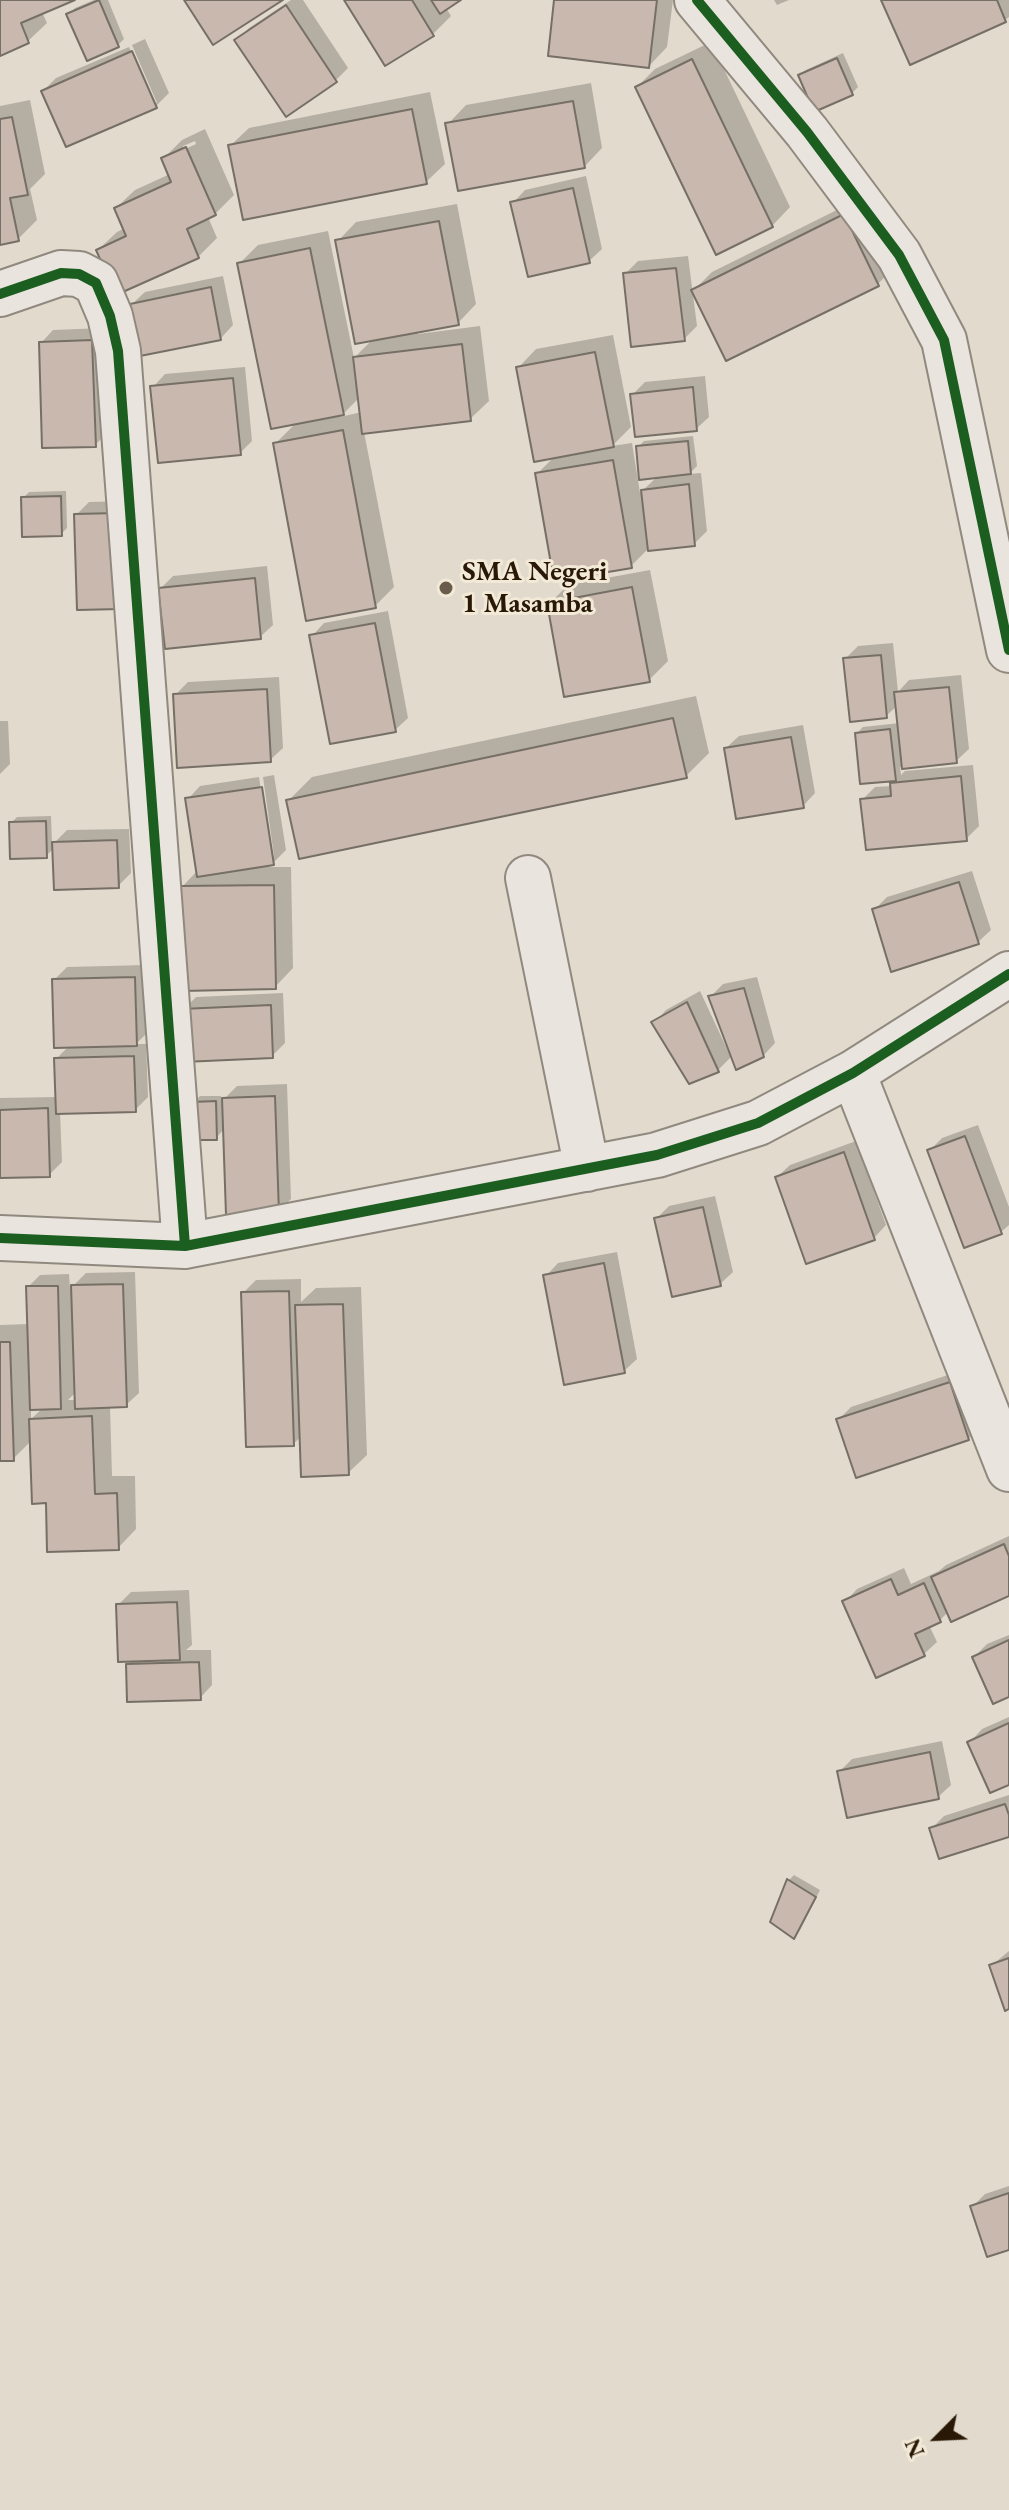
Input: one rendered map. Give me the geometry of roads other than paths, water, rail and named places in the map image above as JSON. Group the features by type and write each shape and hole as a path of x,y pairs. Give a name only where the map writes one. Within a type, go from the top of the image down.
{"street":[{"path":"697,0 807,132 899,255 944,340 1009,650"},
{"path":"0,294 61,273 79,274 96,283 110,316 118,351 185,1246"},
{"path":"528,878 587,1169"},
{"path":"0,1238 185,1246 657,1155 758,1123 853,1073 1009,974"},
{"path":"853,1073 1009,1469"}],"place":[{"name":"SMA Negeri 1 Masamba","path":"446,588"}]}
